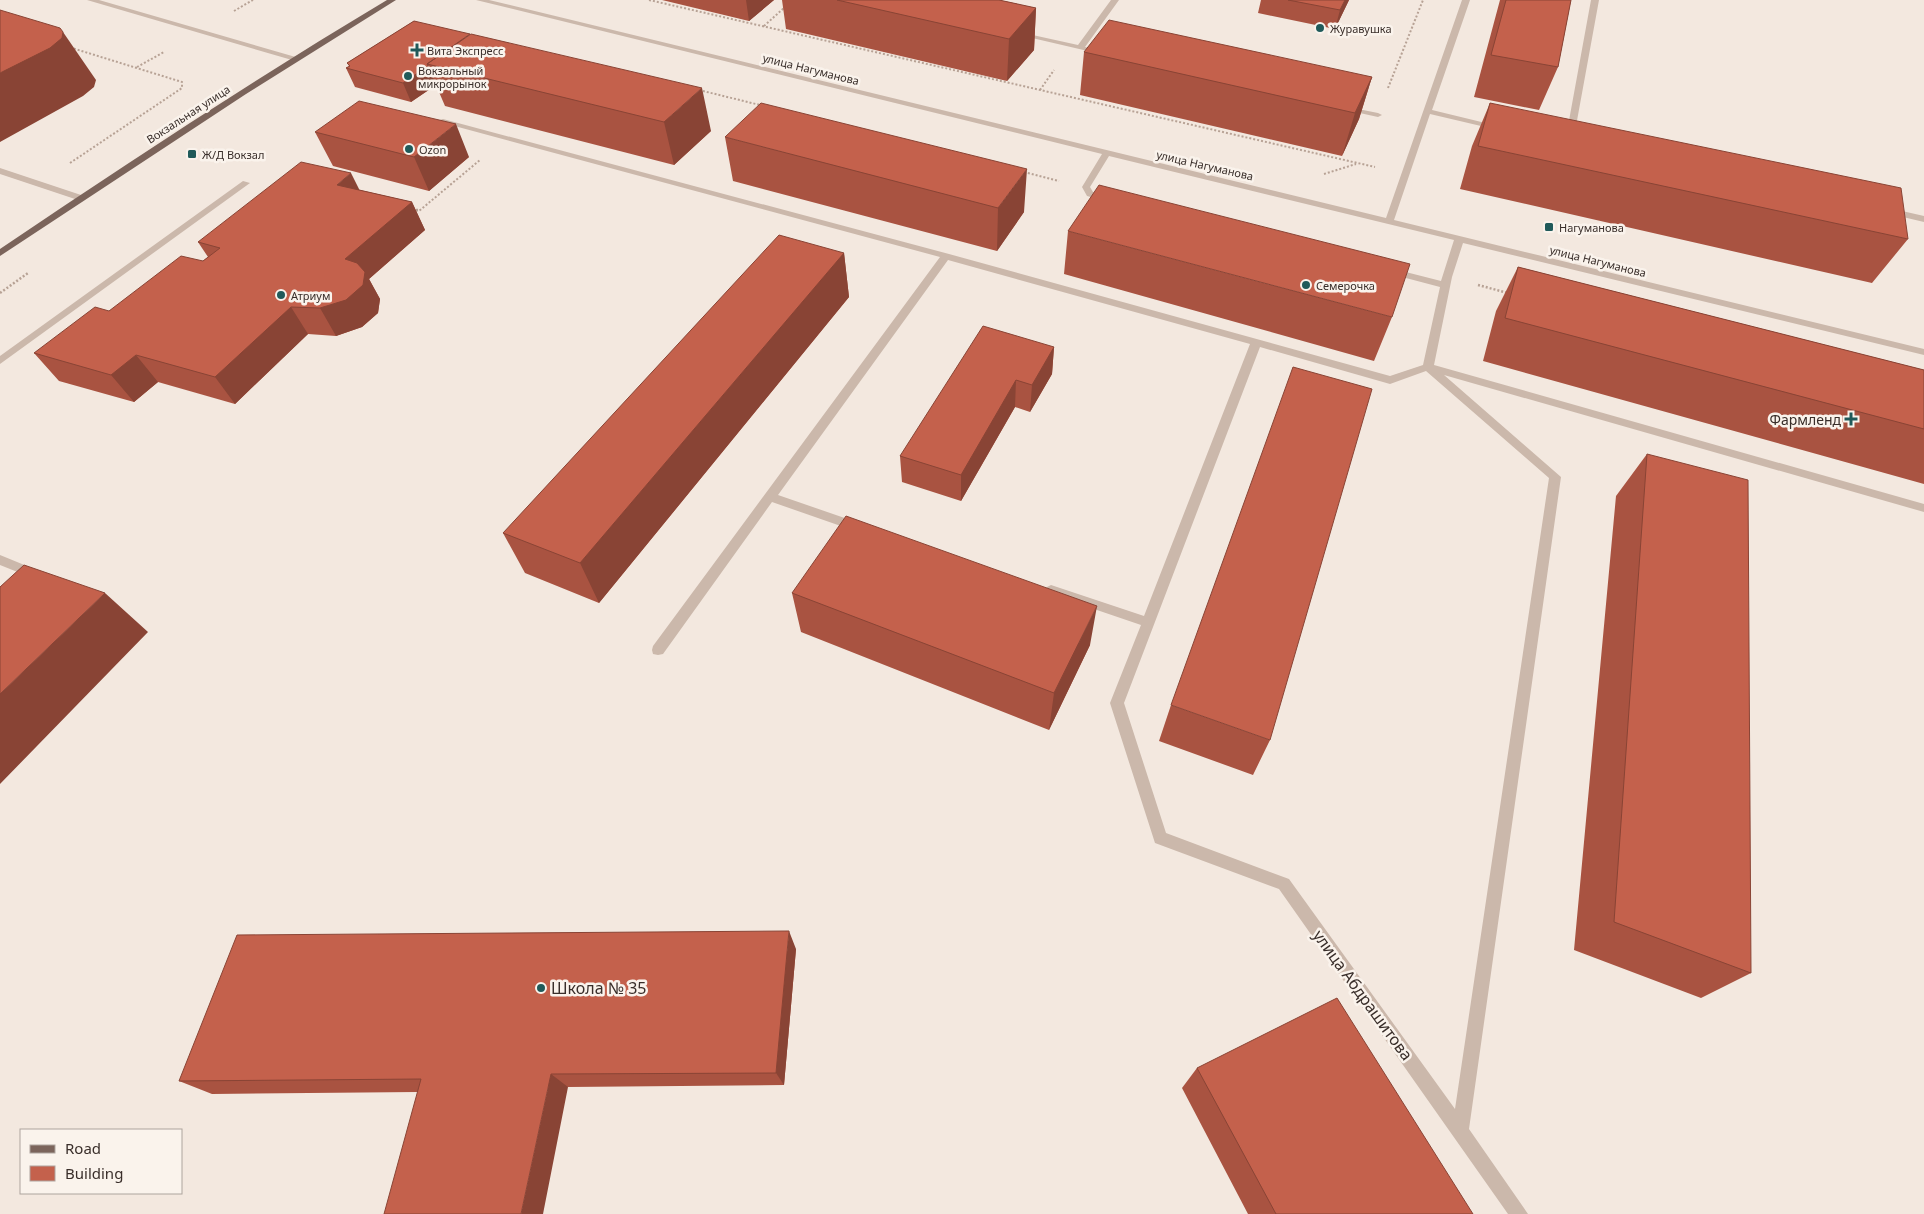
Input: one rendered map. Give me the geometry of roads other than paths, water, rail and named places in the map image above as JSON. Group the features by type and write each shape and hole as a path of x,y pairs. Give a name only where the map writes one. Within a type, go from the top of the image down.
{"main road":[{"name":"Вокзальная улица","path":"0,253 294,58 392,0"}],"street":[{"path":"91,0 294,58"},
{"name":"улица Нагуманова","path":"480,0 1924,352"},
{"path":"1080,48 1115,0"},
{"path":"1389,221 1466,0"},
{"path":"1579,144 1565,141 1595,0"},
{"path":"1014,33 1109,54"},
{"path":"1339,106 1378,115"},
{"path":"1427,111 1506,128"},
{"path":"430,118 946,256 1390,380 1428,367 1924,508"},
{"path":"1107,153 1086,187 1090,194 1118,201"},
{"path":"0,171 81,198"},
{"path":"0,361 246,183"},
{"path":"1878,209 1924,219"},
{"path":"1428,367 1447,281 1459,239"},
{"path":"658,650 946,256"},
{"path":"1381,268 1447,281"},
{"path":"1034,584 1148,622 1256,343"},
{"path":"1428,367 1555,476 1460,1130"},
{"path":"770,497 874,532"},
{"path":"0,560 45,578"},
{"name":"улица Абдрашитова","path":"1148,622 1117,703 1160,838 1284,884 1519,1214"}],"place":[{"name":"Журавушка","path":"1320,28"},
{"name":"Вита Экспресс","path":"417,50"},
{"name":"Вокзальный микрорынок","path":"408,76"},
{"name":"Ozon","path":"409,149"},
{"name":"Ж/Д Вокзал","path":"192,154"},
{"name":"Нагуманова","path":"1549,227"},
{"name":"Семерочка","path":"1306,285"},
{"name":"Атриум","path":"281,295"},
{"name":"Фармленд","path":"1851,419"},
{"name":"Школа № 35","path":"541,988"}]}
